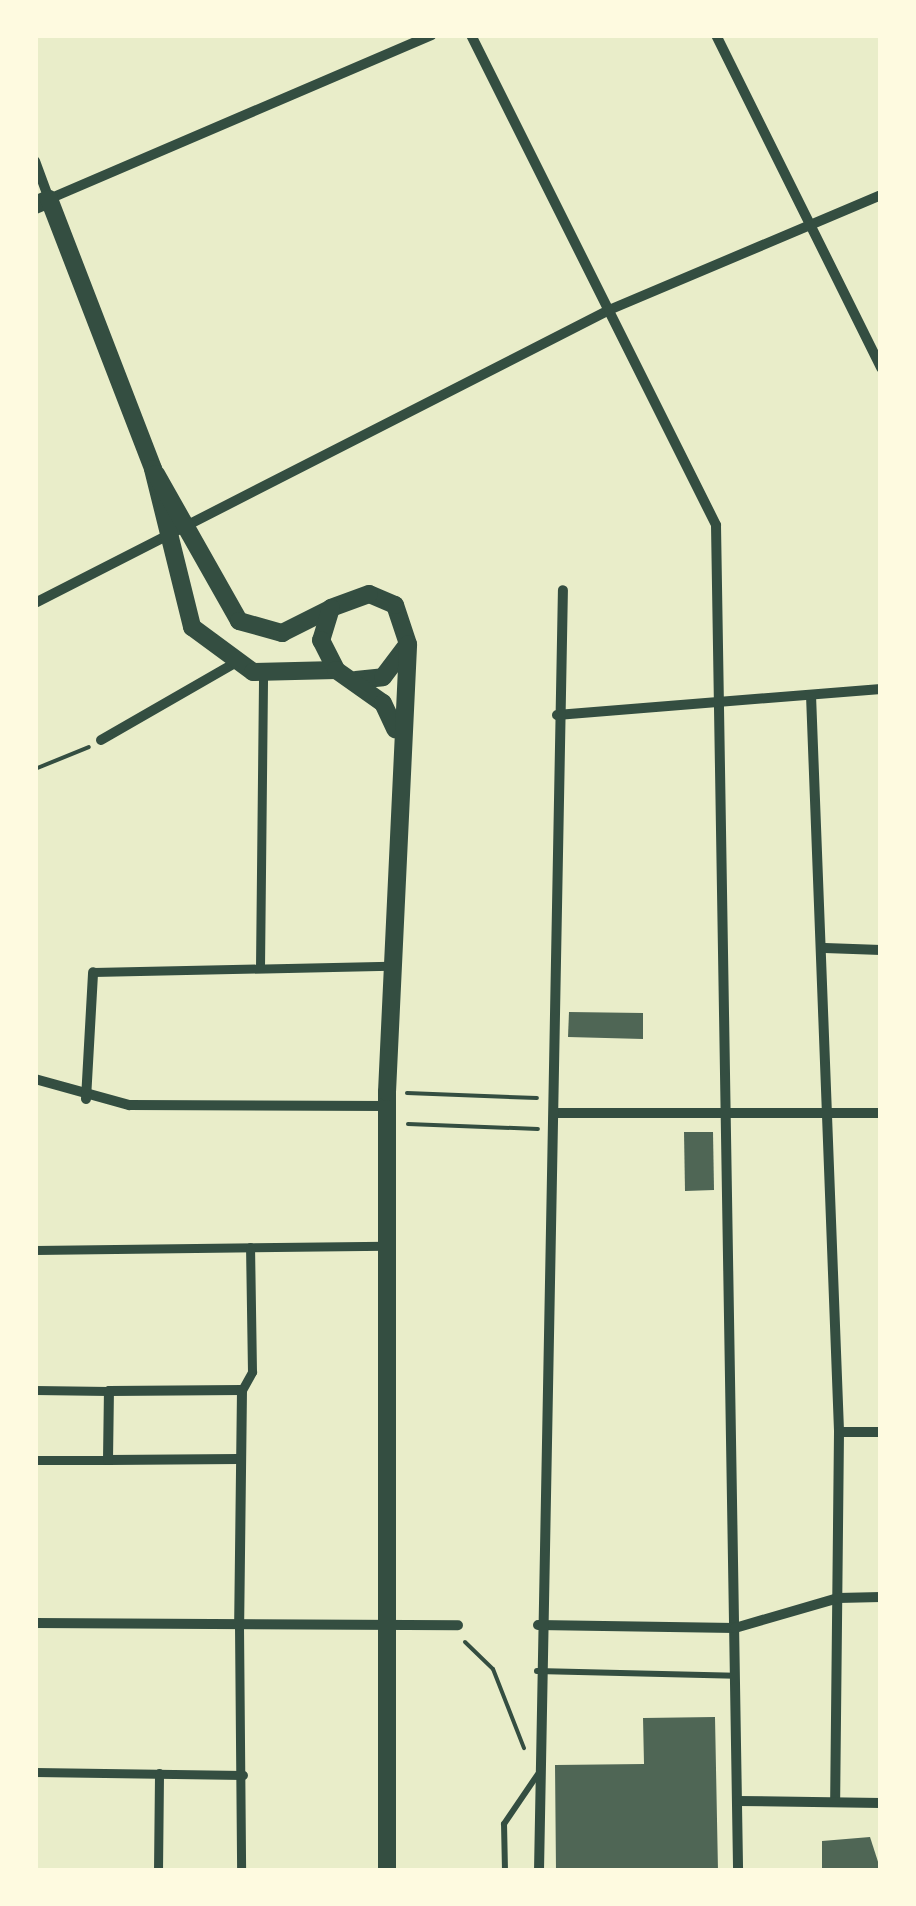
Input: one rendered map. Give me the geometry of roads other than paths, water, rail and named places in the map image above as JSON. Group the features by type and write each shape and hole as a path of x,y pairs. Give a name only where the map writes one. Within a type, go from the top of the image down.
{"street":[{"path":"42,202 431,35"},
{"path":"471,35 716,525 712,628 719,704 732,1111 738,1871"},
{"path":"716,35 881,368"},
{"path":"35,161 42,202 153,469 188,522 221,602 239,621 282,632 355,594 383,598 403,616 408,644 397,735 387,1107 387,1871"},
{"path":"35,603 609,310 881,195"},
{"path":"153,469 164,539 192,627 233,664 262,672 336,670 356,680 390,712 397,735"},
{"path":"540,1871 537,1671 557,1113 556,715 563,590"},
{"path":"331,608 321,640 336,670"},
{"path":"356,680 383,677 408,644"},
{"path":"101,740 233,664"},
{"path":"260,968 262,672"},
{"path":"556,715 881,689"},
{"path":"811,695 825,948 838,1432 835,1802"},
{"path":"825,948 881,950"},
{"path":"86,1099 93,972 390,966"},
{"path":"35,1079 86,1099 387,1107"},
{"path":"557,1113 881,1112"},
{"path":"35,1250 386,1246"},
{"path":"241,1871 239,1459 242,1390 252,1372 250,1247"},
{"path":"35,1390 242,1390"},
{"path":"108,1460 109,1390"},
{"path":"838,1432 881,1432"},
{"path":"35,1460 239,1459"},
{"path":"538,1625 734,1628 838,1598 881,1597"},
{"path":"35,1623 458,1625"},
{"path":"35,1772 243,1775"},
{"path":"158,1871 159,1774"},
{"path":"738,1801 881,1803"}],"lane":[{"path":"537,1671 738,1676"},
{"path":"504,1871 504,1824 538,1774"}]}
